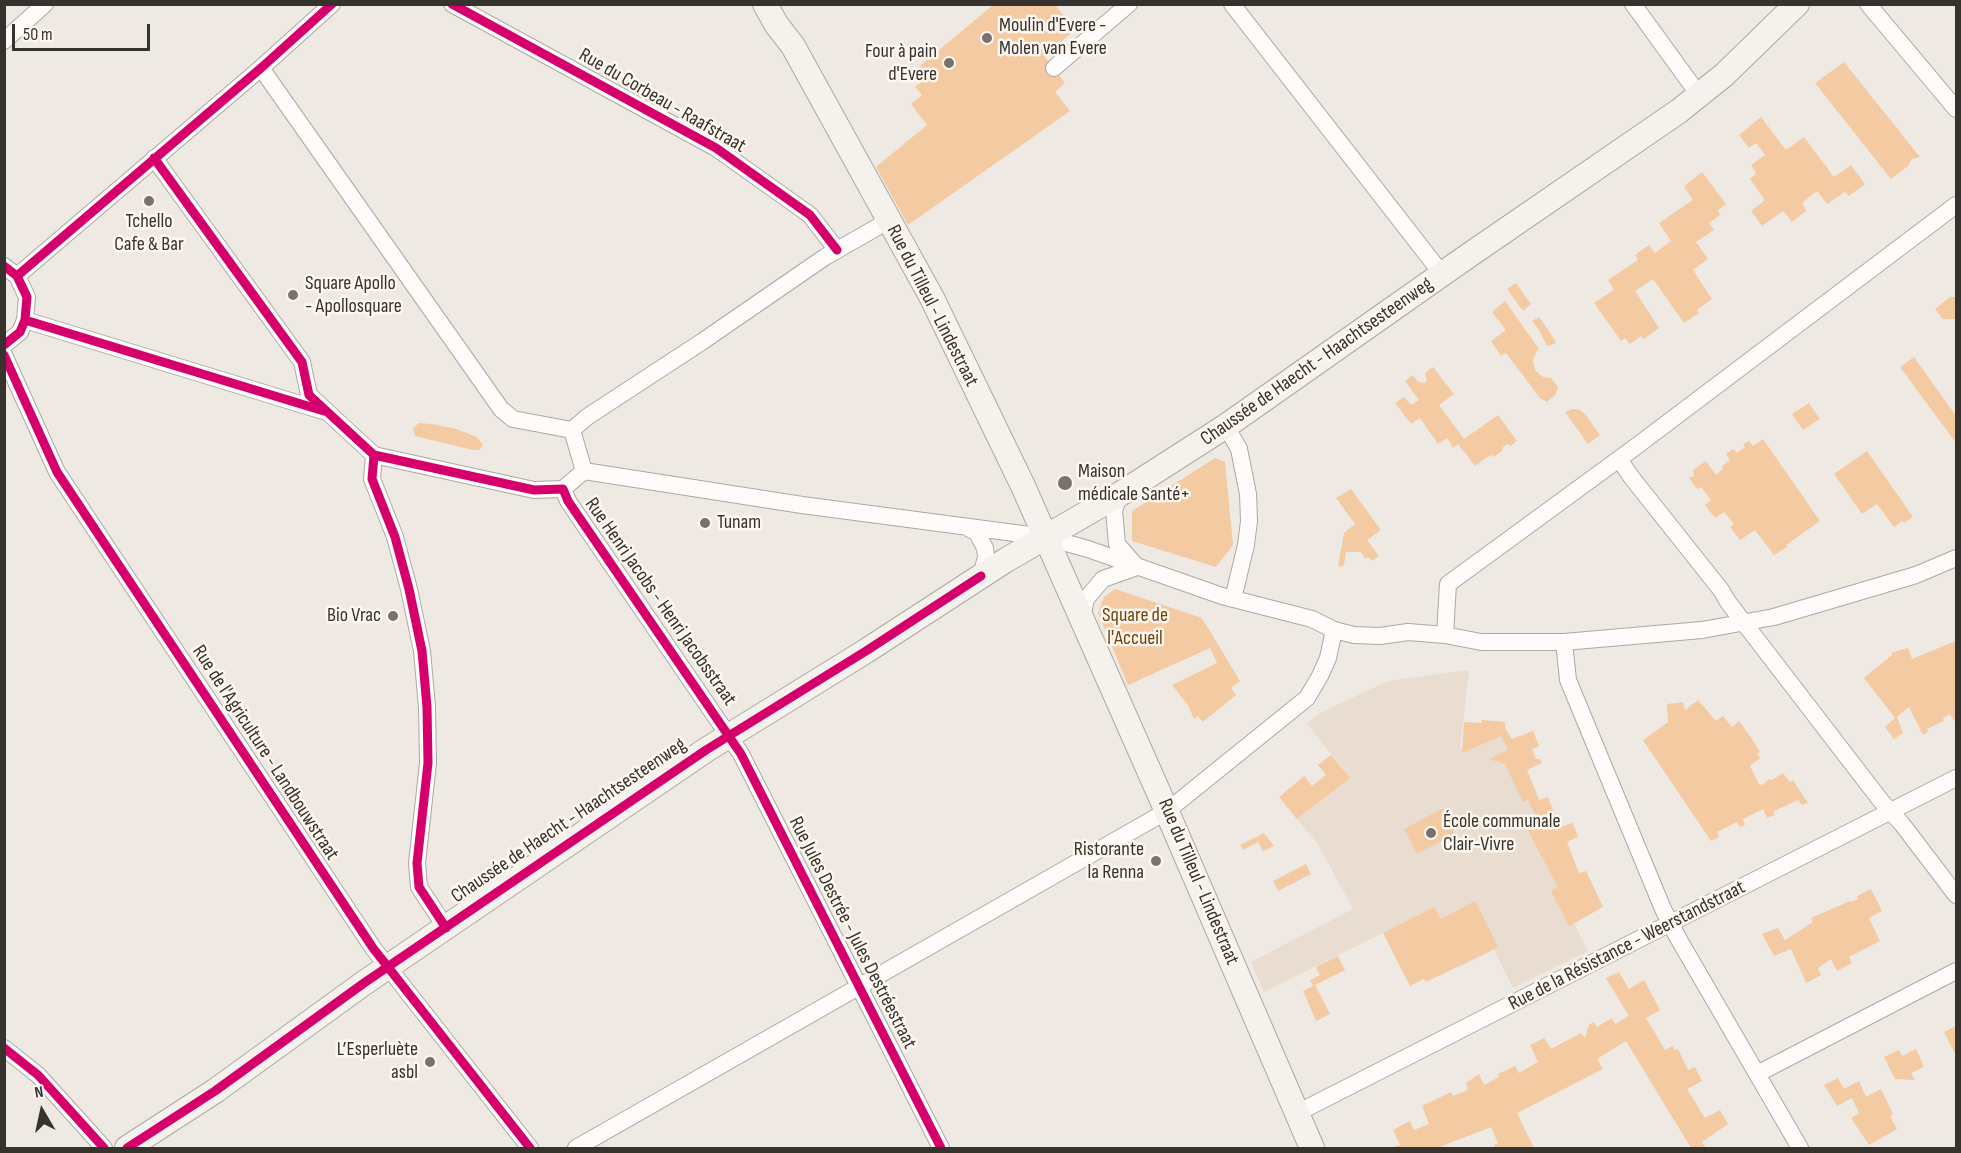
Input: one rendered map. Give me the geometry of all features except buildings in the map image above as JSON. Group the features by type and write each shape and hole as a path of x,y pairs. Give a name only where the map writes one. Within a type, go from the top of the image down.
{"street":[{"path":"4,41 45,4"},
{"path":"4,345 20,332 25,320 27,297 11,271 154,158 261,68 332,4"},
{"name":"Rue du Corbeau - Raafstraat","path":"452,4 716,148 810,215 837,250"},
{"name":"Rue du Tilleul - Lindestraat","path":"765,4 776,24 793,46 932,298 1082,617 1312,1149"},
{"path":"1054,68 1129,4"},
{"path":"1232,4 1442,274"},
{"path":"1633,4 1699,95"},
{"name":"Chaussée de Haecht - Haachtsesteenweg","path":"127,1149 215,1091 388,968 729,736 981,576 1120,494 1226,426 1679,111 1724,75 1797,4"},
{"path":"1868,4 1956,109"},
{"path":"261,68 501,409 513,419 532,424 572,430 587,417 837,250 888,220"},
{"path":"154,158 302,362 309,395 374,455 534,489 563,489 584,471 802,506 1046,537 1088,549 1233,599 1312,619 1334,630 1354,635 1380,636 1408,632 1445,635 1481,642 1564,642 1702,630 1774,617 1916,575 1956,558"},
{"path":"1445,635 1448,584 1619,459 1956,205"},
{"path":"25,320 330,414"},
{"name":"Rue de l'Agriculture - Landbouwstraat","path":"4,355 57,472 388,968 530,1149"},
{"path":"1226,426 1239,449 1248,494 1249,521 1233,599"},
{"path":"572,430 584,471"},
{"path":"374,455 372,479 394,537 409,589 422,651 428,763 417,863 420,887 446,928"},
{"path":"1619,459 1956,895"},
{"name":"Rue Henri Jacobs - Henri Jacobsstraat","path":"563,489 568,501 729,736"},
{"path":"1120,494 1114,510 1118,544 1137,567"},
{"path":"967,528 977,533 985,548 986,557 981,576"},
{"path":"1082,617 1086,599 1099,584 1119,572 1137,567"},
{"path":"576,1149 1167,811 1307,698 1328,658 1334,630"},
{"path":"1564,642 1568,680 1671,924 1800,1149"},
{"name":"Rue Jules Destrée - Jules Destréestraat","path":"729,736 741,754 942,1149"},
{"name":"Rue de la Résistance - Weerstandstraat","path":"1297,1113 1956,778"},
{"path":"1757,1074 1956,971"},
{"path":"4,1048 38,1075 104,1149"}],"shaded area":[{"name":"École communale Clair-Vivre","path":"1469,670 1460,749 1505,728 1524,763 1588,916 1574,923 1588,951 1513,988 1494,950 1458,968 1397,926 1264,992 1251,962 1353,909 1317,843 1297,819 1350,778 1307,724 1320,713 1388,681"}],"green space":[{"path":"993,5 1055,5 1075,29 1045,57 1065,83 1055,92 1070,111 908,225 876,167 927,125 911,104 922,95 915,87 928,77 920,66"},
{"path":"1844,62 1920,157 1912,159 1908,166 1891,179 1815,83"},
{"path":"1761,117 1786,150 1804,137 1834,177 1851,165 1865,184 1849,196 1845,192 1827,204 1817,191 1802,203 1806,211 1792,222 1783,211 1762,226 1751,211 1765,200 1750,179 1756,173 1751,165 1765,155 1756,143 1749,148 1739,135"},
{"path":"1702,172 1726,204 1718,210 1720,215 1709,223 1714,230 1696,242 1708,259 1693,270 1712,299 1697,310 1699,313 1684,323 1653,279 1635,291 1659,328 1644,339 1641,336 1630,344 1625,338 1621,341 1594,303 1614,290 1608,280 1638,260 1635,255 1649,245 1655,253 1671,241 1659,223 1693,200 1684,187"},
{"path":"1516,283 1531,304 1523,311 1507,289"},
{"path":"1950,297 1956,297 1956,319 1943,319 1935,309"},
{"path":"1505,301 1539,349 1533,361 1535,370 1543,377 1551,378 1558,387 1556,394 1547,402 1540,398 1506,353 1501,356 1491,341 1506,330 1492,312"},
{"path":"1539,317 1556,343 1547,346 1532,321"},
{"path":"1914,357 1956,416 1956,443 1900,367"},
{"path":"1433,367 1454,394 1439,405 1464,439 1498,415 1517,441 1510,446 1508,444 1494,457 1492,455 1487,457 1475,466 1458,444 1453,448 1447,438 1438,444 1420,418 1411,424 1395,403 1404,397 1411,405 1419,400 1405,381 1413,375 1418,382 1424,383 1427,381 1425,373"},
{"path":"1809,403 1820,419 1803,430 1792,414"},
{"path":"1578,409 1585,414 1600,435 1588,444 1565,412"},
{"path":"419,423 456,429 477,437 483,445 479,450 473,450 415,436 413,428"},
{"path":"1763,439 1820,521 1774,555 1755,530 1740,540 1730,527 1734,524 1724,512 1715,518 1705,505 1711,500 1701,487 1697,489 1689,478 1694,476 1693,470 1706,461 1716,475 1730,460 1726,454 1733,449 1737,453 1745,447 1743,444 1749,441 1753,446"},
{"path":"1867,451 1913,517 1904,523 1902,521 1894,527 1877,504 1862,514 1834,474"},
{"path":"1215,458 1225,462 1233,545 1216,567 1132,541 1132,511"},
{"path":"1351,489 1381,530 1367,540 1379,556 1372,561 1370,558 1365,558 1361,552 1346,552 1342,567 1338,566 1344,533 1355,524 1336,498"},
{"name":"Square de l'Accueil","path":"1115,589 1202,618 1240,681 1231,688 1236,695 1203,722 1198,716 1194,719 1188,705 1172,685 1217,663 1210,648 1128,685 1098,613 1104,597"},
{"path":"1956,641 1956,720 1954,721 1950,714 1943,718 1944,721 1927,729 1928,732 1923,735 1909,707 1897,717 1903,733 1894,739 1885,727 1895,718 1864,678 1892,655 1891,653 1908,648 1912,659"},
{"path":"1698,700 1716,721 1723,716 1732,727 1739,721 1750,736 1760,752 1757,754 1760,758 1750,766 1759,784 1762,785 1783,773 1790,782 1793,780 1808,803 1802,805 1798,800 1774,811 1775,815 1767,818 1763,809 1743,819 1745,825 1740,827 1737,822 1717,832 1719,837 1711,841 1643,740 1668,722 1667,704 1683,702 1685,710"},
{"path":"1482,720 1505,722 1505,728 1512,739 1533,731 1539,746 1532,749 1536,759 1540,759 1542,763 1527,770 1539,800 1548,797 1560,827 1573,823 1578,837 1567,842 1579,873 1586,871 1603,907 1569,926 1551,891 1558,887 1527,829 1540,823 1528,800 1523,802 1505,764 1489,759 1508,750 1501,736 1462,753 1464,722 1482,723"},
{"path":"1331,755 1350,778 1297,819 1279,797 1304,776 1312,786 1326,775 1318,765"},
{"path":"1442,809 1455,834 1417,854 1404,829"},
{"path":"1264,833 1274,846 1263,851 1258,842 1243,850 1240,845"},
{"path":"1306,864 1311,874 1278,891 1273,881"},
{"path":"1871,889 1882,911 1869,918 1880,941 1849,957 1852,963 1837,971 1831,959 1818,968 1821,975 1806,983 1791,949 1774,956 1762,934 1778,928 1785,940 1813,922 1811,918 1858,899 1857,896"},
{"path":"1475,901 1498,947 1426,982 1424,979 1410,986 1383,933 1434,907 1441,919"},
{"path":"1338,956 1345,970 1315,985 1330,1014 1316,1021 1303,991 1313,986 1310,980 1320,975 1316,967"},
{"path":"1619,972 1629,989 1644,980 1660,1010 1646,1018 1665,1050 1673,1046 1675,1050 1678,1049 1688,1070 1695,1067 1702,1081 1687,1089 1705,1118 1720,1110 1728,1124 1702,1142 1706,1148 1691,1148 1626,1041 1597,1059 1603,1069 1517,1113 1534,1148 1495,1148 1494,1145 1498,1143 1491,1127 1437,1148 1391,1148 1400,1145 1393,1130 1410,1121 1414,1130 1429,1124 1422,1106 1451,1092 1453,1096 1468,1090 1466,1083 1479,1074 1484,1085 1499,1077 1498,1074 1515,1066 1519,1073 1538,1062 1530,1045 1544,1038 1551,1049 1581,1033 1585,1038 1589,1025 1594,1022 1597,1027 1612,1018 1615,1024 1629,1016 1606,978"},
{"path":"1956,1026 1956,1056 1944,1032"},
{"path":"1916,1049 1924,1067 1911,1073 1915,1080 1895,1079 1884,1057 1899,1050 1902,1056"},
{"path":"1838,1078 1844,1089 1859,1081 1866,1097 1881,1089 1893,1114 1890,1116 1897,1129 1869,1145 1851,1118 1859,1113 1852,1098 1837,1106 1824,1085"}],"cycle path":[{"path":"17,276 261,68 332,4"},
{"path":"452,4 716,148 810,215 837,250"},
{"path":"154,158 302,362 309,395 374,455 534,490 563,489 568,501 741,754 941,1148"},
{"path":"4,266 17,276 27,297 25,320 20,332 4,345"},
{"path":"25,320 324,411"},
{"path":"4,355 57,472 114,558 373,948 530,1148"},
{"path":"374,455 372,479 395,537 422,651 427,707 428,763 417,863 419,887 446,928"},
{"path":"127,1148 215,1091 364,983 706,750 866,651 981,576"},
{"path":"4,1048 38,1075 104,1148"}],"place":[{"name":"Moulin d'Evere - Molen van Evere","path":"987,38"},
{"name":"Four à pain d'Evere","path":"949,63"},
{"name":"Tchello Cafe & Bar","path":"149,201"},
{"name":"Square Apollo - Apollosquare","path":"293,295"},
{"name":"Maison médicale Santé+","path":"1065,483"},
{"name":"Tunam","path":"705,523"},
{"name":"Bio Vrac","path":"393,616"},
{"name":"École communale Clair-Vivre","path":"1431,833"},
{"name":"Ristorante la Renna","path":"1156,861"},
{"name":"L’Esperluète asbl","path":"430,1062"}]}
